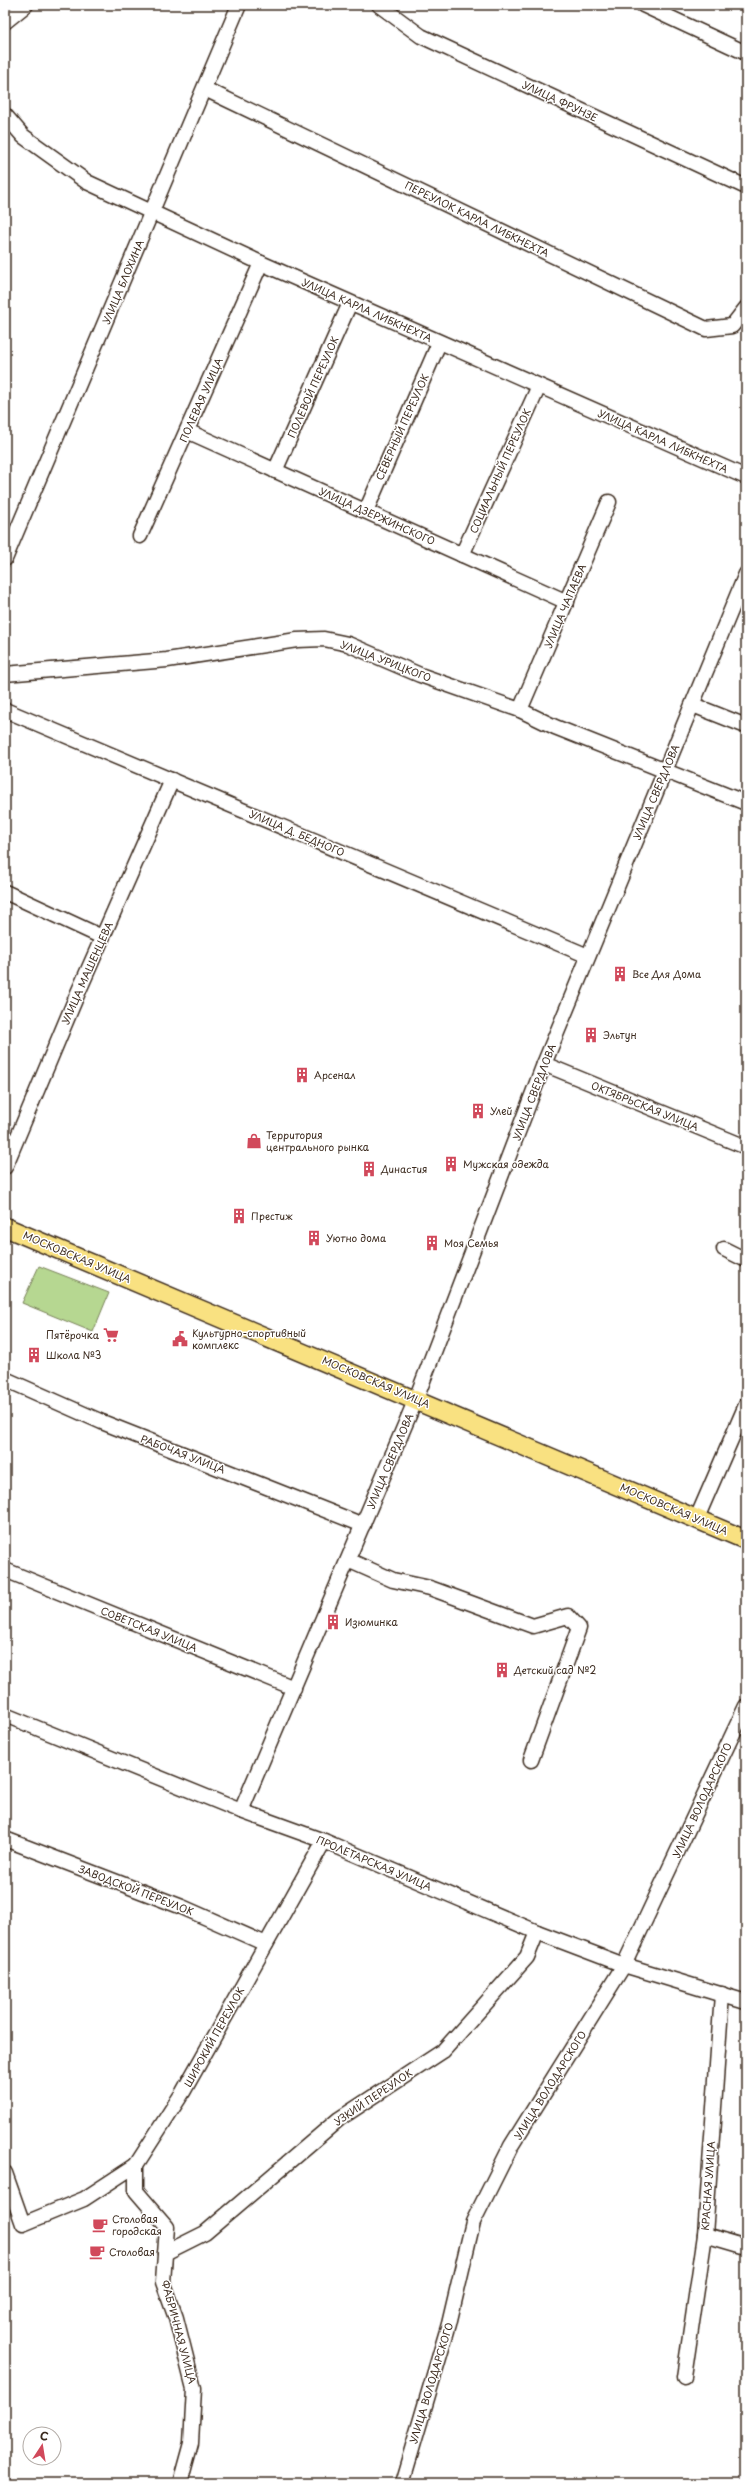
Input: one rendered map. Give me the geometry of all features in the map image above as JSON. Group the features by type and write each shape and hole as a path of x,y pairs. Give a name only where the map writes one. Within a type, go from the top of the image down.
{"main road":[{"name":"МОСКОВСКАЯ УЛИЦА","path":"5,1227 416,1399 746,1540"}],"street":[{"path":"5,22 26,5"},
{"name":"УЛИЦА БЛОХИНА","path":"5,559 153,212 239,5"},
{"name":"УЛИЦА ФРУНЗЕ","path":"379,5 421,36 746,187"},
{"path":"646,6 746,53"},
{"name":"ПЕРЕУЛОК КАРЛА ЛИБКНЕХТА","path":"205,88 706,329 732,326 746,308"},
{"name":"УЛИЦА КАРЛА ЛИБКНЕХТА","path":"5,115 23,136 87,182 261,263 439,343 746,477"},
{"name":"ПОЛЕВАЯ УЛИЦА","path":"140,536 261,263"},
{"name":"ПОЛЕВОЙ ПЕРЕУЛОК","path":"275,471 350,303"},
{"name":"СЕВЕРНЫЙ ПЕРЕУЛОК","path":"366,511 439,343"},
{"name":"СОЦИАЛЬНЫЙ ПЕРЕУЛОК","path":"462,555 539,386"},
{"name":"УЛИЦА ДЗЕРЖИНСКОГО","path":"187,431 567,602"},
{"name":"УЛИЦА ЧАПАЕВА","path":"520,710 609,502"},
{"name":"УЛИЦА СВЕРДЛОВА","path":"241,1812 416,1399 544,1064 746,574"},
{"name":"УЛИЦА УРИЦКОГО","path":"5,674 167,660 298,640 324,639 348,644 420,675 520,710 554,727 746,803"},
{"path":"693,704 746,726"},
{"name":"УЛИЦА Д. БЕДНОГО","path":"5,710 588,956"},
{"name":"УЛИЦА МАШЕНЦЕВА","path":"5,1167 102,937 172,780"},
{"path":"5,892 102,937"},
{"name":"ОКТЯБРЬСКАЯ УЛИЦА","path":"544,1064 746,1147"},
{"path":"724,1249 746,1260"},
{"name":"РАБОЧАЯ УЛИЦА","path":"5,1379 102,1422 363,1525"},
{"path":"697,1518 746,1404"},
{"path":"348,1560 393,1580 430,1588 533,1626 568,1616 578,1628 531,1760"},
{"name":"СОВЕТСКАЯ УЛИЦА","path":"5,1570 294,1688"},
{"name":"УЛИЦА ВОЛОДАРСКОГО","path":"402,2483 449,2324 473,2222 511,2146 624,1965 746,1706"},
{"name":"ПРОЛЕТАРСКАЯ УЛИЦА","path":"5,1715 241,1812 324,1841 537,1932 624,1965 746,2002"},
{"name":"ЗАВОДСКОЙ ПЕРЕУЛОК","path":"5,1839 182,1907 266,1944"},
{"name":"ШИРОКИЙ ПЕРЕУЛОК","path":"136,2165 183,2092 324,1841"},
{"name":"УЗКИЙ ПЕРЕУЛОК","path":"165,2253 205,2233 339,2119 443,2051 528,1957 537,1932"},
{"name":"КРАСНАЯ УЛИЦА","path":"684,2377 704,2235 722,1994"},
{"path":"5,2173 24,2224 84,2199 136,2165"},
{"name":"ФАБРИЧНАЯ УЛИЦА","path":"136,2165 136,2191 167,2227 163,2282 176,2318 194,2389 191,2443 180,2483"},
{"path":"704,2235 746,2247"}],"green space":[{"path":"39,1266 109,1293 93,1332 22,1303"}],"place":[{"name":"Все Для Дома","path":"620,974"},
{"name":"Эльтун","path":"591,1035"},
{"name":"Арсенал","path":"302,1075"},
{"name":"Улей","path":"478,1111"},
{"name":"Территория центрального рынка","path":"254,1141"},
{"name":"Мужская одежда","path":"451,1164"},
{"name":"Династия","path":"369,1169"},
{"name":"Престиж","path":"239,1216"},
{"name":"Уютно дома","path":"314,1238"},
{"name":"Моя Семья","path":"432,1243"},
{"name":"Пятёрочка","path":"111,1335"},
{"name":"Культурно-спортивный комплекс","path":"180,1339"},
{"name":"Школа №3","path":"34,1355"},
{"name":"Изюминка","path":"333,1622"},
{"name":"Детский сад №2","path":"502,1670"},
{"name":"Столовая городская","path":"100,2225"},
{"name":"Столовая","path":"97,2252"}]}
